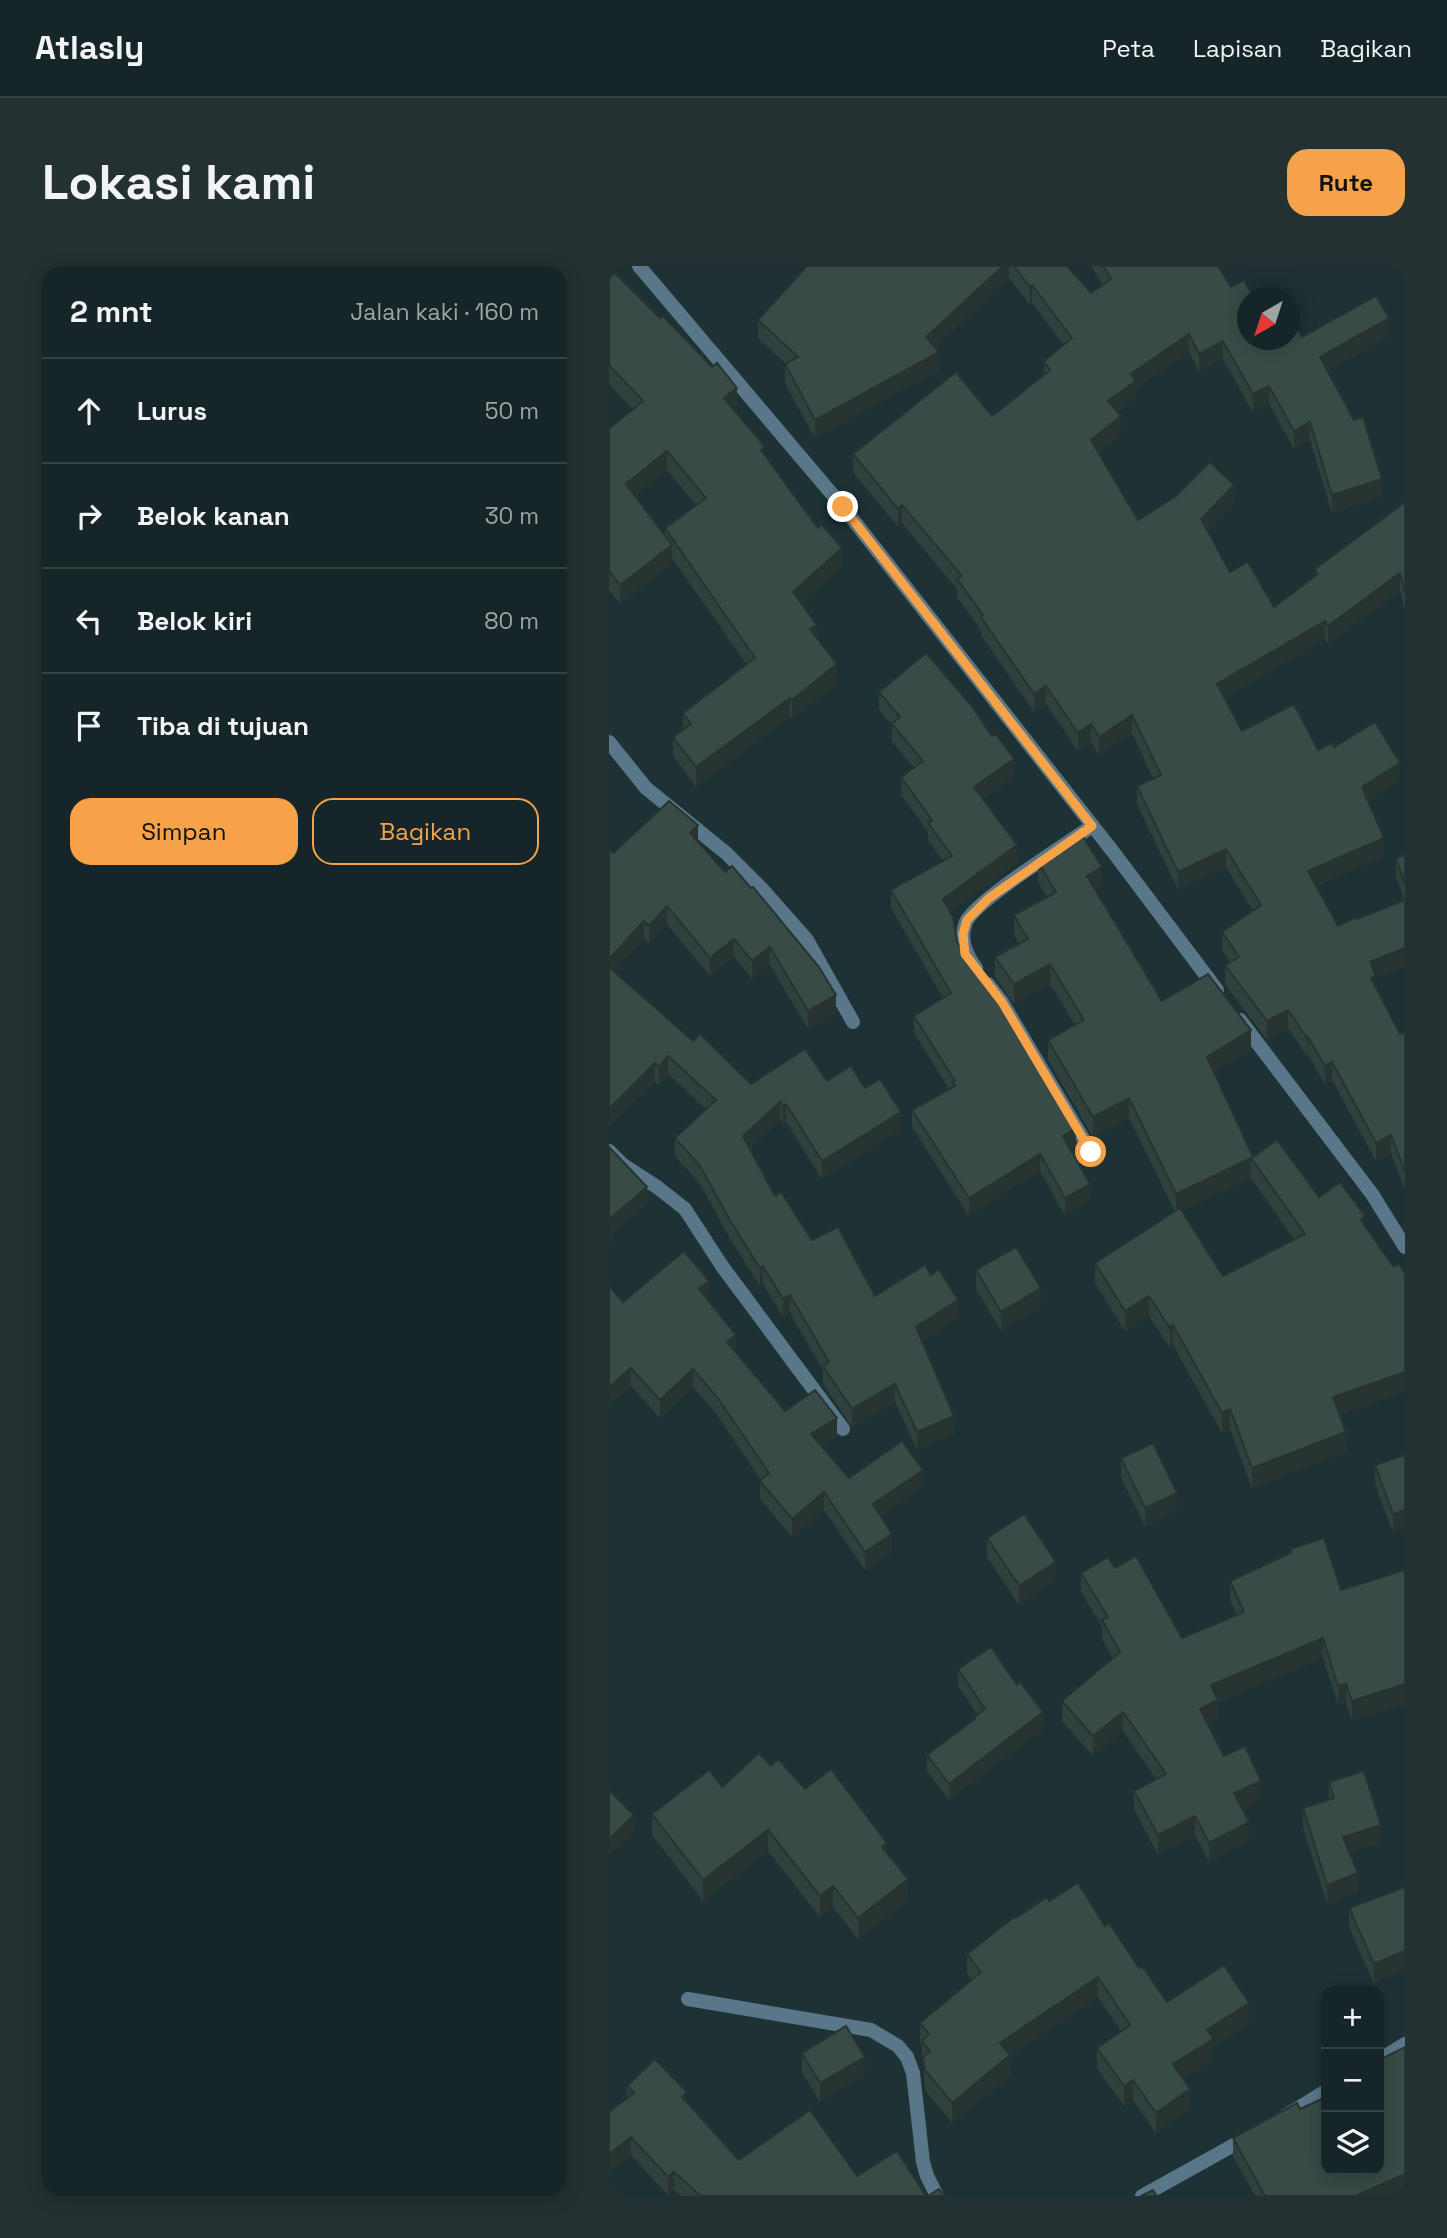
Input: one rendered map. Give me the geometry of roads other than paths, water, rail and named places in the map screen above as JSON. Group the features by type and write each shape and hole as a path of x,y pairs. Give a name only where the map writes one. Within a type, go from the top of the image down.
{"street":[{"path":"639,266 843,507 1092,826 1372,1194 1405,1247"},
{"path":"609,742 646,788 726,853 807,940 853,1022"},
{"path":"1091,1152 1002,1002 965,954 963,934 967,920 989,898 1092,826"},
{"path":"609,1151 685,1209 722,1266 843,1429"},
{"path":"688,1999 871,2030 898,2046 907,2057 913,2073 923,2162 937,2196"},
{"path":"1384,2057 1405,2044"},
{"path":"1142,2196 1321,2094"}]}
